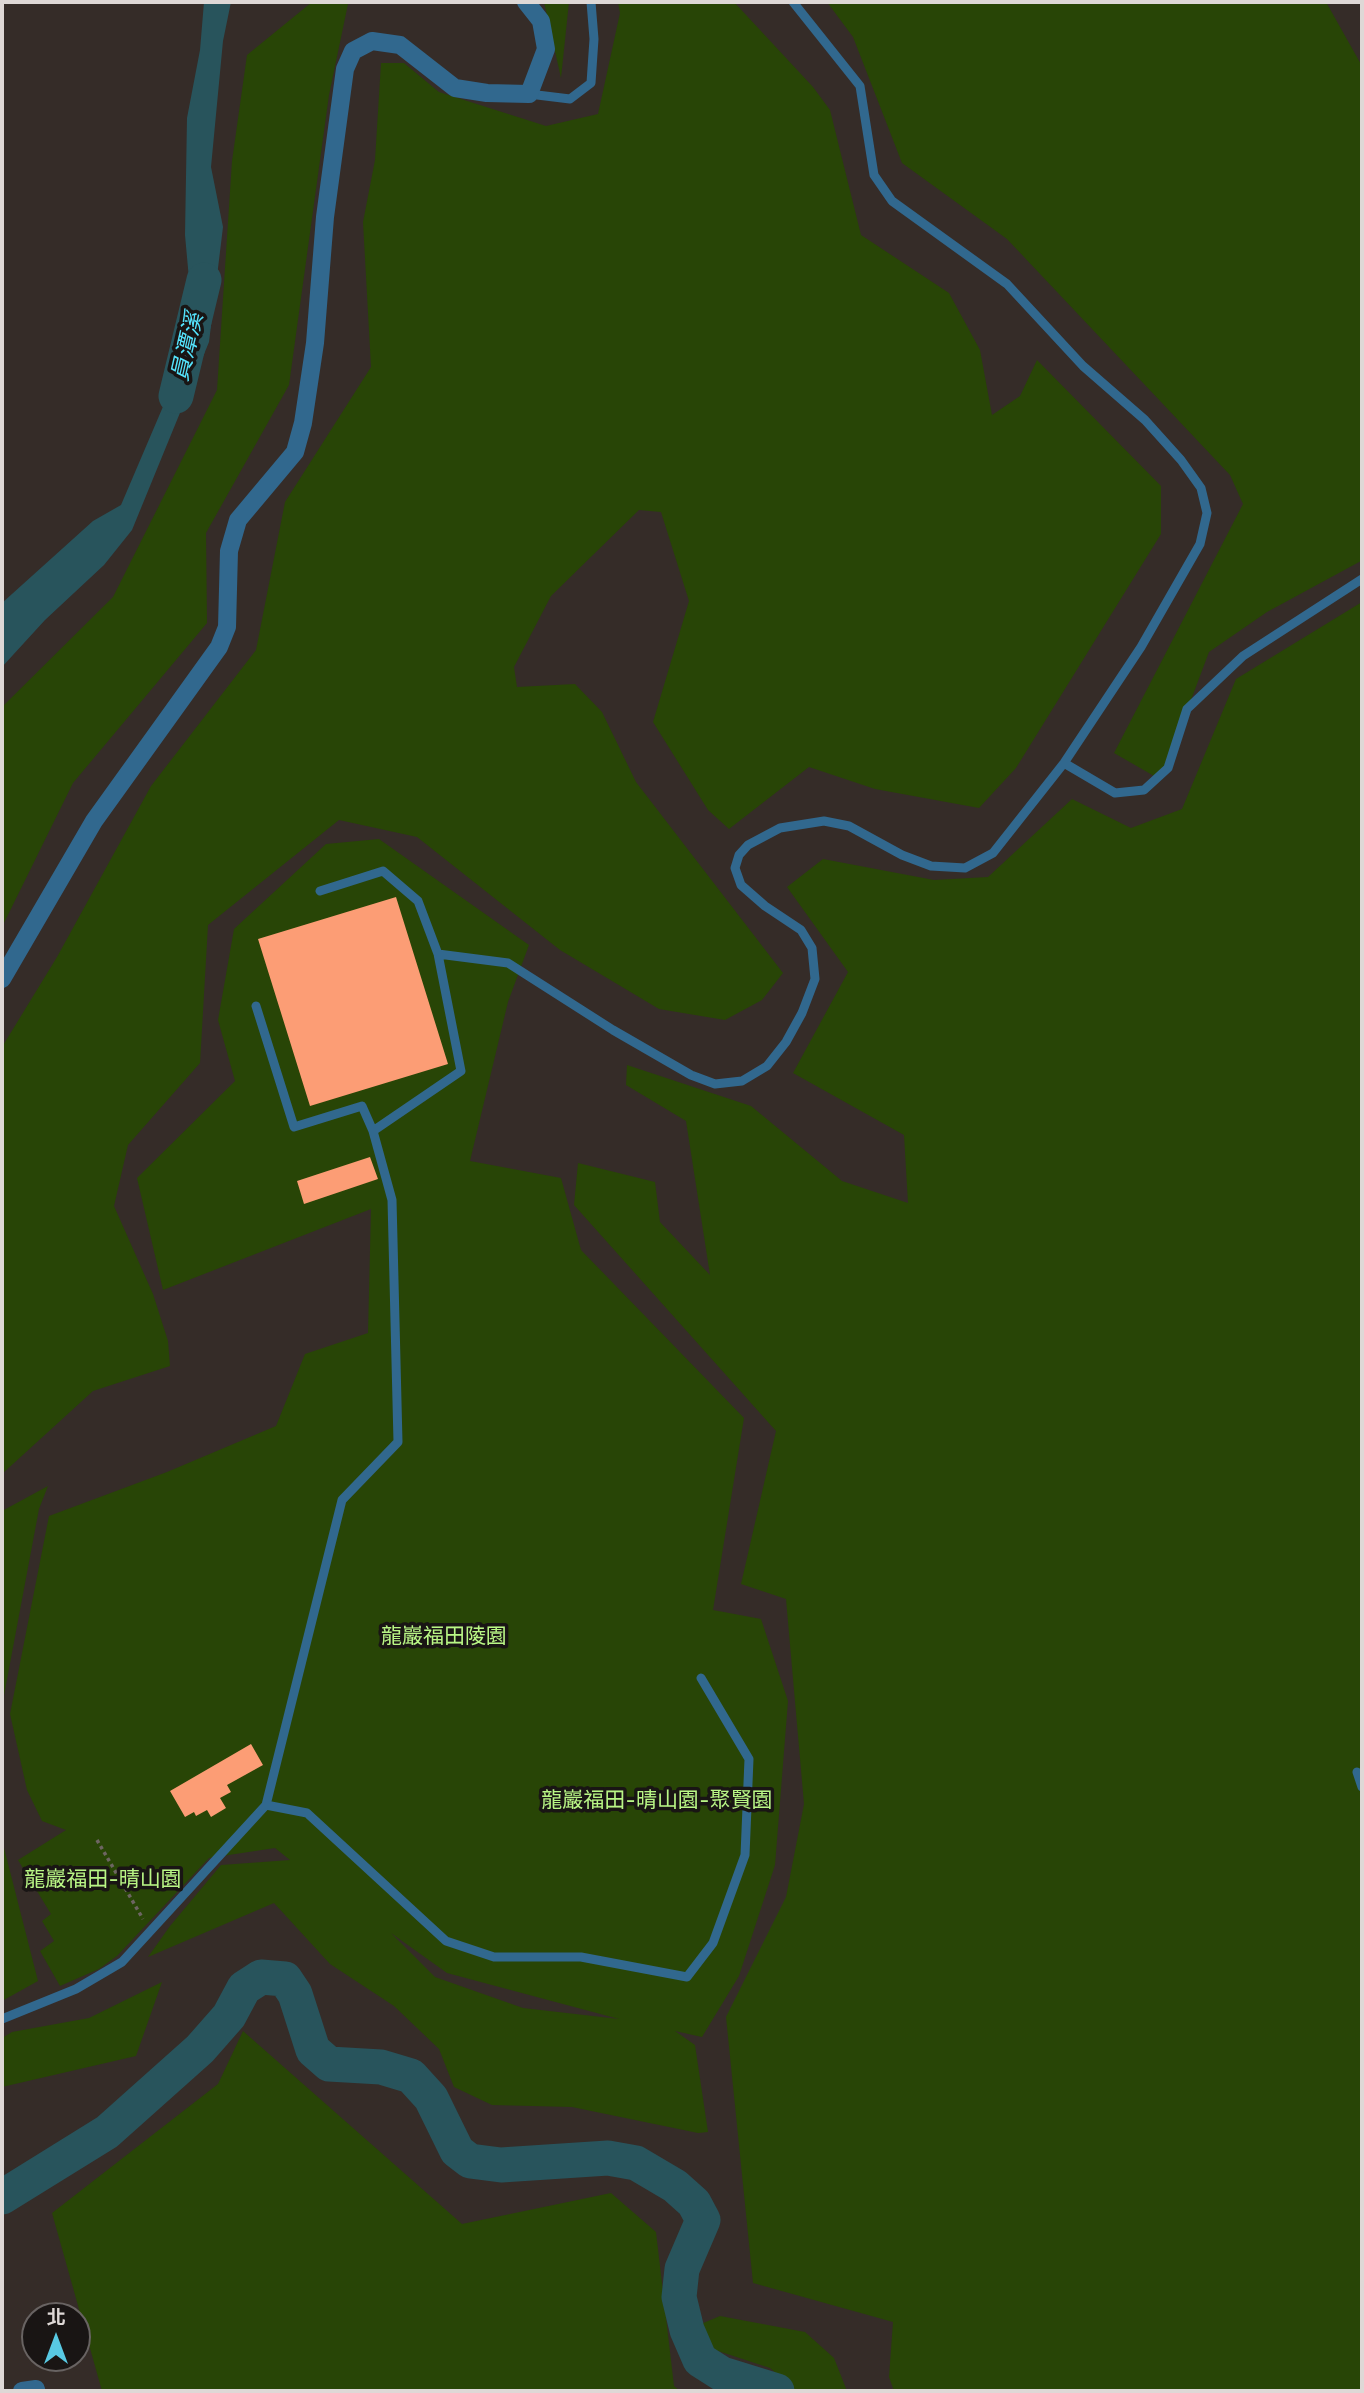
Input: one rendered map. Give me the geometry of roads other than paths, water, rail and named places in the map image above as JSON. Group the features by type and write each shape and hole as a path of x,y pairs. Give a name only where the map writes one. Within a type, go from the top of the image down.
{"street":[{"path":"2,979 31,925 94,821 219,647 227,627 229,551 238,520 295,452 303,423 315,342 325,217 345,69 353,51 372,41 400,45 455,89 529,94 546,49 541,21 526,2"}],"lane":[{"path":"529,94 570,99 591,83 594,39 591,2"},
{"path":"438,954 508,963 613,1030 691,1075 715,1084 741,1081 766,1066 786,1042 802,1013 815,979 812,948 800,930 765,906 741,885 735,868 739,855 748,845 780,828 824,821 849,826 902,855 932,866 965,868 993,853 1064,763 1141,647 1200,544 1207,513 1201,488 1181,460 1145,420 1083,366 1007,284 892,201 874,174 860,86 793,2"},
{"path":"1064,763 1115,793 1144,790 1167,768 1186,709 1243,656 1362,579"},
{"path":"320,891 383,871 418,901 438,954 461,1071 373,1131"},
{"path":"2,2020 75,1989 122,1962 266,1805 342,1500 398,1441 391,1200 373,1131 362,1106 294,1127 256,1006"},
{"path":"266,1805 307,1813 446,1941 494,1957 582,1957 687,1976 713,1943 745,1855 749,1759 701,1678"},
{"path":"1357,1772 1362,1787"}],"water":[{"name":"員潭溪","path":"204,2 231,2 223,41 211,167 223,227 209,342 132,530 104,565 45,620 2,667 2,603 93,521 121,505 194,334 185,235 187,118 200,50"}],"waterway":[{"name":"員潭溪","path":"176,396 204,280"},
{"path":"2,2197 107,2132 200,2049 229,2016 244,1988 261,1977 285,1979 295,1994 313,2050 329,2064 381,2067 411,2076 431,2098 457,2151 470,2161 501,2165 608,2158 636,2163 675,2186 694,2203 703,2220 682,2269 679,2297 687,2330 700,2360 722,2374 777,2391"}],"park label":[{"name":"龍巖福田陵園","path":"444,1637"},
{"name":"龍巖福田-晴山園-聚賢園","path":"657,1801"},
{"name":"龍巖福田-晴山園","path":"103,1880"}]}
